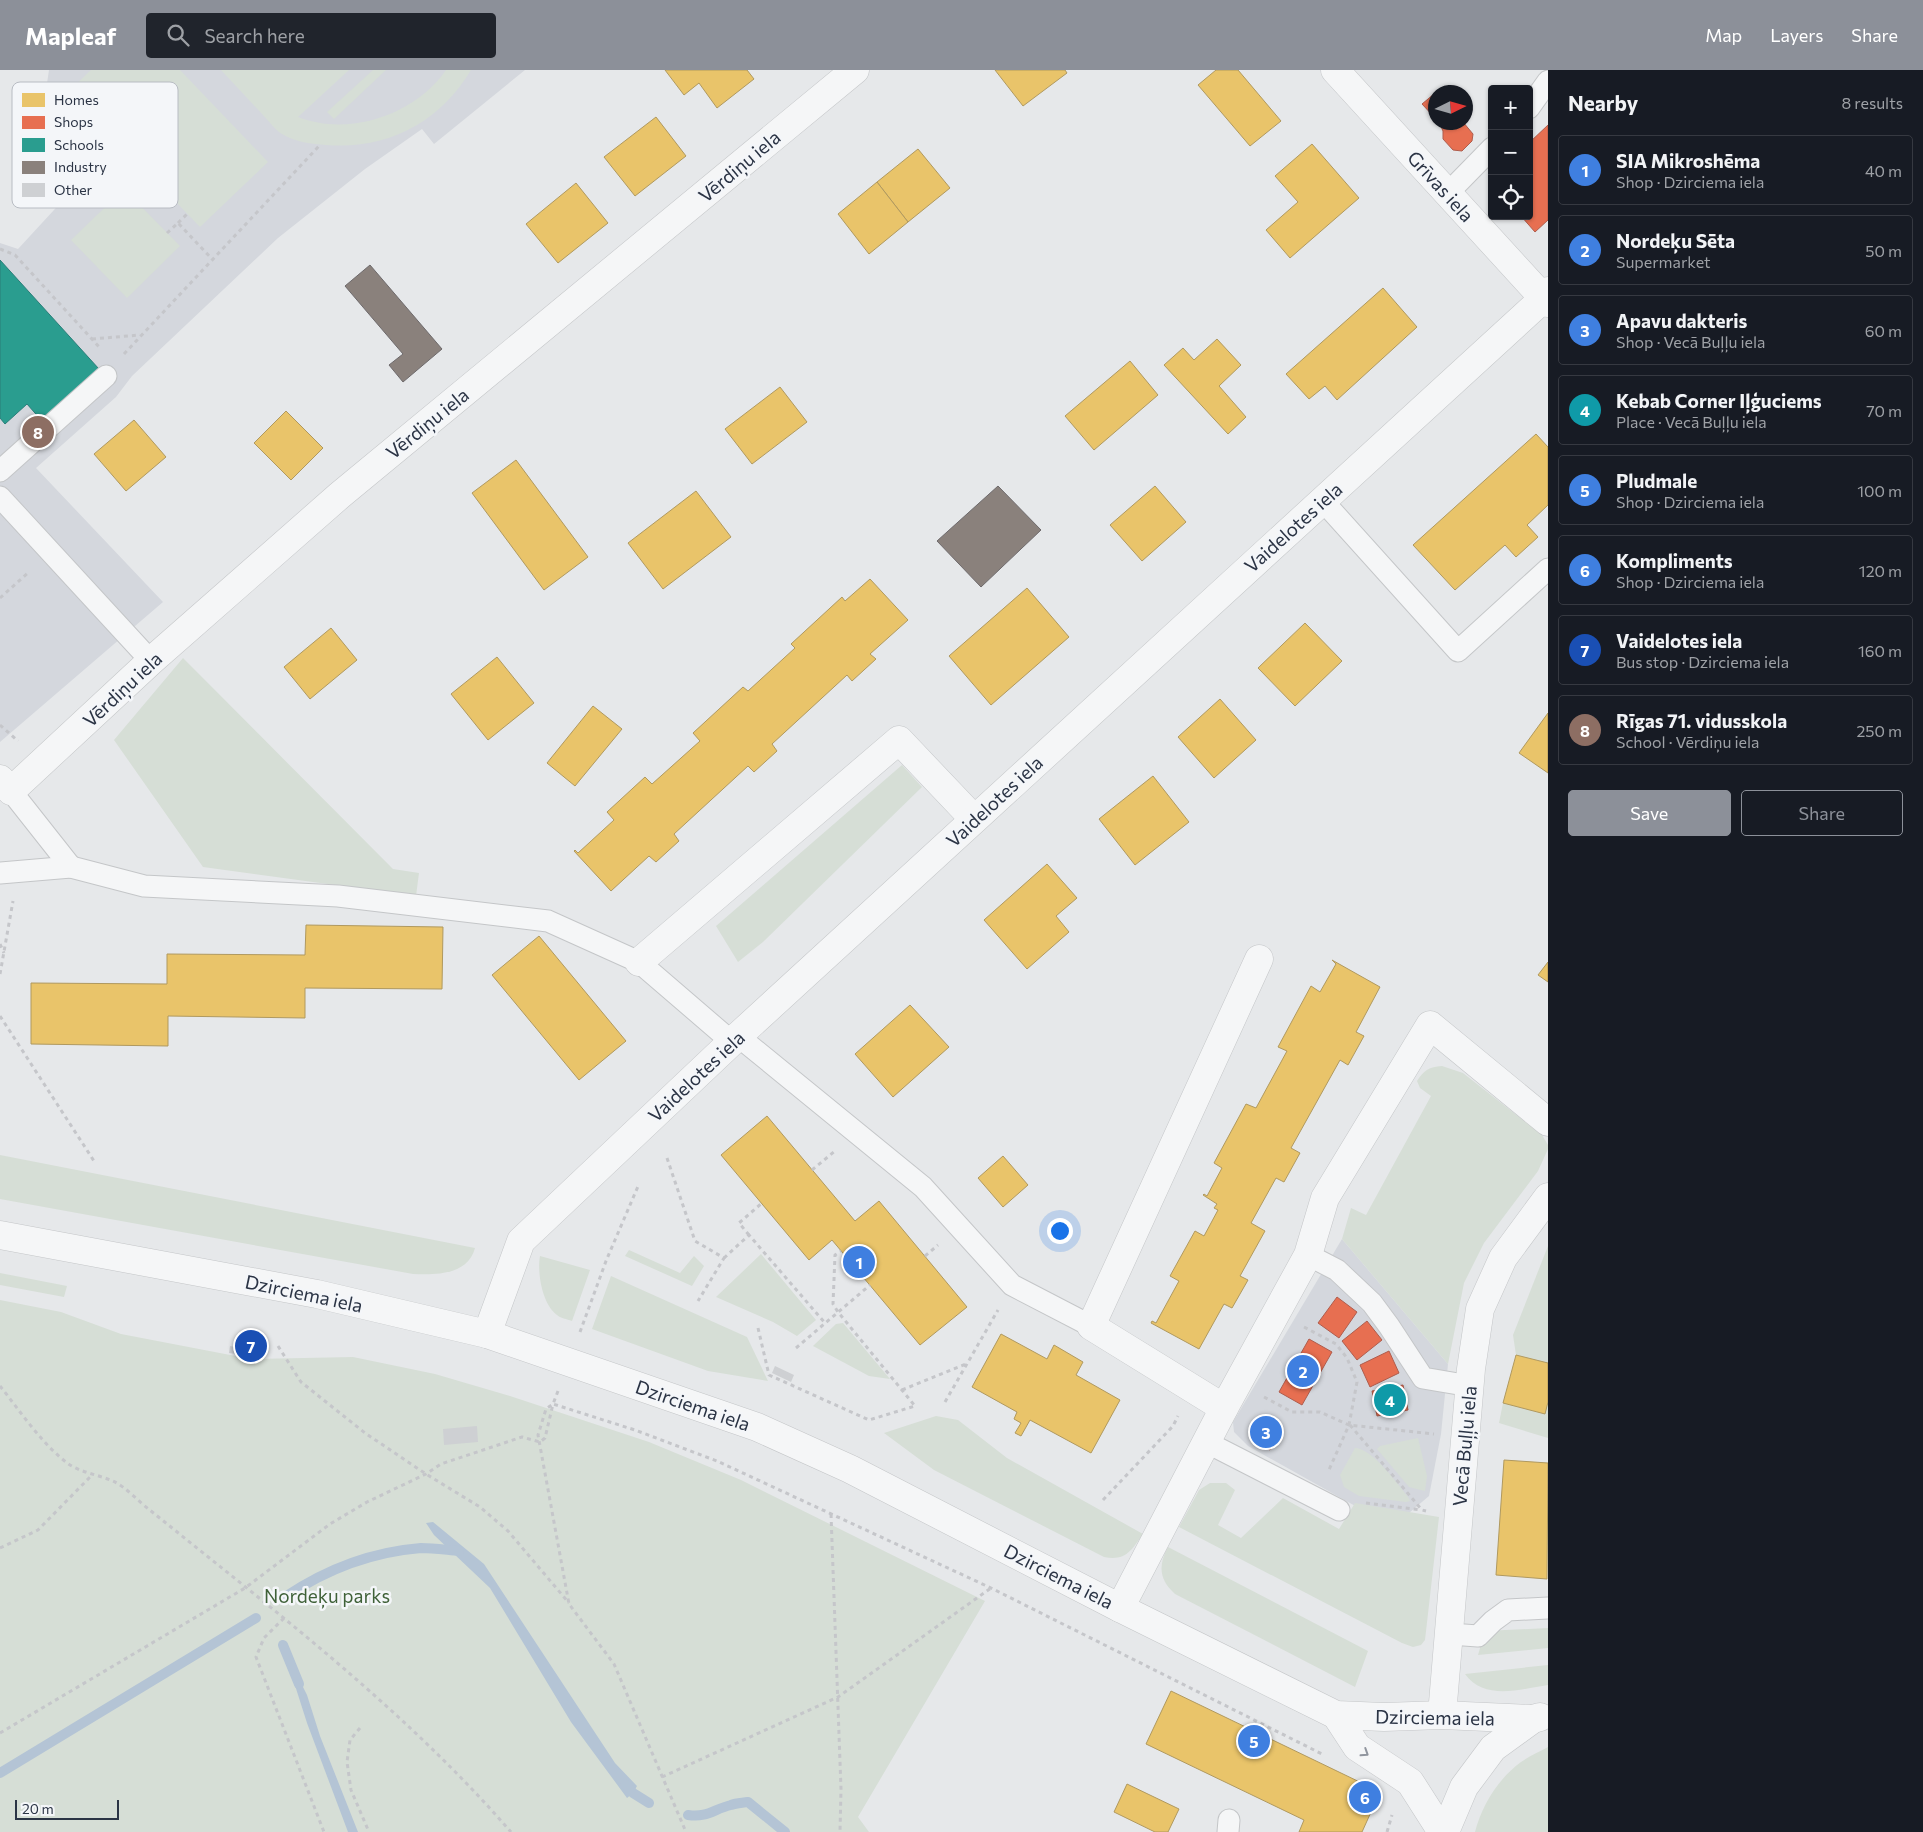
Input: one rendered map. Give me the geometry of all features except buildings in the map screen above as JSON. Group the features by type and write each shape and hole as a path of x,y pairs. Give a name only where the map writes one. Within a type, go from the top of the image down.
{"street":[{"name":"Vērdiņu iela","path":"6,785 340,495 855,70"},
{"name":"Grīvas iela","path":"1335,70 1547,297"},
{"name":"Vaidelotes iela","path":"487,1334 521,1241 735,1039 974,819 1547,297"},
{"path":"639,962 899,740 974,819"},
{"path":"1224,1408 1091,1326 1259,959"},
{"path":"1120,1608 1224,1408 1308,1255 1325,1198 1430,1025 1548,1122"},
{"name":"Vecā Buļļu iela","path":"1442,1715 1465,1437 1480,1309 1503,1258 1548,1197"},
{"name":"Dzirciema iela","path":"0,1235 317,1294 487,1334 757,1427 842,1465 1120,1608 1336,1715 1384,1717 1442,1715 1541,1717"},
{"name":"Dzirciema iela","path":"1336,1715 1357,1747 1410,1782 1442,1832"},
{"path":"1446,1832 1464,1787 1493,1748 1541,1717"}],"lane":[{"path":"1533,102 1548,81"},
{"path":"1448,193 1488,152"},
{"path":"0,471 111,370"},
{"path":"0,496 151,661"},
{"path":"1322,500 1458,651 1548,569"},
{"path":"6,785 71,867"},
{"path":"10,872 71,867 144,886 338,896 548,920 639,962 923,1187 1012,1285 1091,1326"},
{"path":"1308,1255 1337,1270 1372,1304 1390,1326 1423,1378 1470,1386"},
{"path":"1206,1442 1339,1510"},
{"path":"1450,1634 1478,1636 1493,1621 1508,1610 1548,1608"}],"path":[{"path":"0,249 15,255 92,339 111,370 141,335 320,144"},
{"path":"167,233 187,214"},
{"path":"178,224 212,259"},
{"path":"92,339 141,335"},
{"path":"0,598 51,553"},
{"path":"0,974 4,952 10,872"},
{"path":"0,944 4,952"},
{"path":"0,1016 94,1161"},
{"path":"668,1158 695,1241 724,1258"},
{"path":"540,1442 545,1438 553,1404 606,1261 639,1184"},
{"path":"762,1203 739,1223 825,1323"},
{"path":"698,1301 724,1258 749,1235"},
{"path":"758,1328 769,1375 869,1420 915,1406 838,1312 834,1304 835,1255 841,1251"},
{"path":"796,1348 870,1285"},
{"path":"945,1402 1012,1285"},
{"path":"1276,1312 1336,1344 1347,1358 1357,1382 1349,1424 1316,1498"},
{"path":"278,1346 301,1382 365,1433 480,1507 508,1531 569,1604 614,1664 686,1832"},
{"path":"902,1390 968,1364"},
{"path":"1238,1382 1292,1412 1320,1412 1349,1424 1465,1437"},
{"path":"0,1386 42,1439 70,1464 114,1481 284,1618 412,1728 488,1805 510,1832"},
{"path":"1103,1500 1173,1426 1190,1388"},
{"path":"553,1404 546,1409 538,1435 544,1477 569,1604"},
{"path":"553,1404 635,1430 717,1461 991,1588 1327,1756"},
{"path":"1349,1424 1422,1510"},
{"path":"0,1733 245,1588 330,1524 367,1502 426,1474 441,1464 522,1437 540,1442"},
{"path":"0,1548 38,1530 92,1474"},
{"path":"1339,1510 1359,1502 1422,1510 1458,1519"},
{"path":"832,1514 841,1789 840,1832"},
{"path":"662,1777 838,1697 991,1588"},
{"path":"284,1618 264,1638 256,1657 324,1832"},
{"path":"360,1728 350,1740 348,1762 351,1790 370,1832"},
{"path":"1387,1832 1393,1817 1392,1811"}],"shaded area":[{"path":"49,70 525,70 434,144 422,129 365,169 278,238 132,376 116,397 36,468 163,602 0,742 0,243 18,249 56,208 178,208 178,82 47,82"},
{"path":"1342,1239 1448,1364 1441,1434 1429,1496 1409,1513 1357,1507 1248,1446 1234,1432 1233,1422"}],"green space":[{"path":"91,70 180,70 268,162 200,227 178,204 178,82 78,82"},
{"path":"221,70 349,70 298,117 318,123 338,124 359,123 380,118 399,110 417,99 433,86 446,70 471,70 444,104 428,118 410,129 370,143 326,145 298,141 282,134 274,128"},
{"path":"373,70 386,70 334,119 327,112"},
{"path":"104,208 143,208 180,246 127,298 71,240"},
{"path":"183,658 393,869 419,873 416,896 203,867 114,740"},
{"path":"902,765 922,787 763,942 738,962 716,926"},
{"path":"1442,1066 1463,1073 1542,1135 1548,1145 1538,1171 1484,1243 1464,1283 1448,1364 1342,1239 1351,1208 1366,1215 1431,1096 1420,1088 1417,1081 1427,1070"},
{"path":"0,1155 475,1248 466,1264 450,1272 413,1274 0,1199"},
{"path":"1548,1246 1548,1363 1516,1355 1513,1335"},
{"path":"629,1250 680,1273 694,1256 704,1266 692,1286 625,1256"},
{"path":"761,1254 816,1320 797,1336 773,1322 716,1297"},
{"path":"540,1256 590,1270 572,1321 558,1316 544,1296 539,1270"},
{"path":"0,1273 67,1286 64,1297 0,1285"},
{"path":"611,1276 747,1337 768,1381 708,1371 592,1329"},
{"name":"Nordeķu parks","path":"0,1300 61,1312 121,1334 251,1359 353,1357 435,1374 510,1396 649,1442 741,1480 985,1601 858,1817 869,1832 0,1832"},
{"path":"843,1323 890,1379 869,1376 813,1346 836,1324"},
{"path":"1548,1402 1548,1438 1499,1423 1503,1403"},
{"path":"936,1416 958,1420 1007,1458 1143,1534 1131,1550 1123,1556 1104,1557 934,1470 884,1433"},
{"path":"1418,1438 1427,1476 1425,1491 1409,1487 1377,1449 1380,1446"},
{"path":"1355,1448 1362,1450 1377,1460 1410,1501 1359,1496 1344,1487 1340,1475"},
{"path":"1210,1483 1226,1483 1235,1490 1218,1525 1241,1538 1283,1498 1339,1529 1355,1503 1439,1517 1425,1640 1421,1645 1413,1647 1402,1643 1179,1527 1199,1490"},
{"path":"1168,1547 1368,1651 1355,1687 1175,1594 1163,1578 1162,1572 1163,1560"},
{"path":"1548,1628 1548,1648 1478,1655 1485,1631"},
{"path":"1548,1665 1548,1685 1515,1690 1504,1691 1482,1688 1465,1674"},
{"path":"1548,1747 1548,1832 1475,1832 1482,1812 1498,1784 1524,1760"}],"water":[{"path":"433,1522 484,1564 615,1763 637,1786 627,1798 571,1722 490,1588 434,1535 426,1523"},
{"path":"295,1671 307,1695 320,1736 358,1832 348,1832 307,1723 292,1676"}],"waterway":[{"path":"285,1597 332,1571 367,1558 421,1548 459,1551"},
{"path":"0,1773 256,1618"},
{"path":"283,1645 299,1684"},
{"path":"625,1784 633,1793 649,1803"},
{"path":"688,1815 705,1814 733,1804 748,1802 785,1832"}],"place":[{"name":"Rīgas 71. vidusskola","path":"38,432"},
{"name":"SIA Mikroshēma","path":"859,1262"},
{"name":"Vaidelotes iela","path":"251,1346"},
{"name":"Nordeķu Sēta","path":"1303,1371"},
{"name":"Kebab Corner Iļģuciems","path":"1390,1400"},
{"name":"Apavu dakteris","path":"1266,1432"},
{"name":"Pludmale","path":"1254,1741"},
{"name":"Kompliments","path":"1365,1797"}]}
